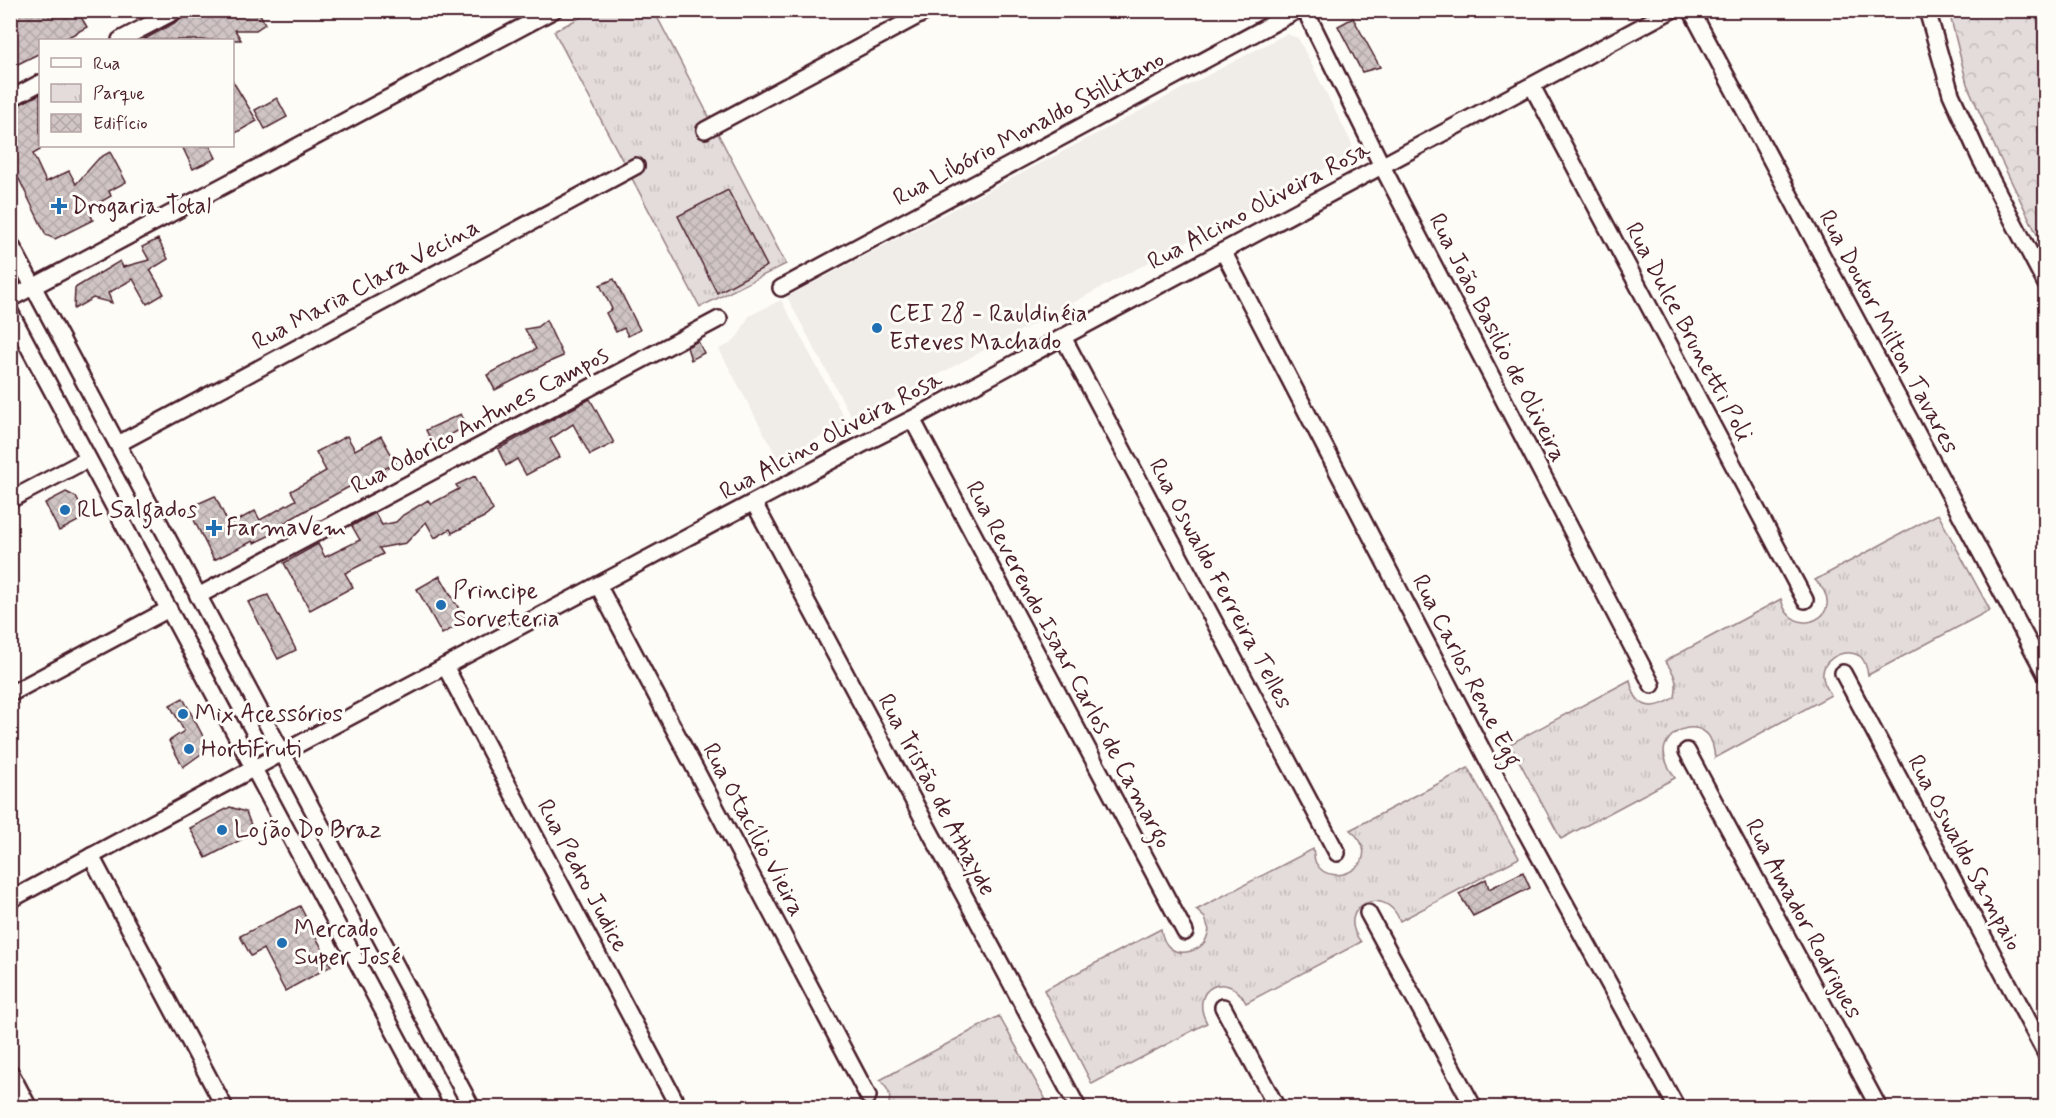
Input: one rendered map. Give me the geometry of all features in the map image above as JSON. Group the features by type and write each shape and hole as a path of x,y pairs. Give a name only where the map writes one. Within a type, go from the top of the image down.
{"street":[{"path":"122,39 177,10"},
{"path":"10,299 554,10"},
{"path":"705,130 929,10"},
{"name":"Rua Libório Monaldo Stillitano","path":"781,288 1298,10"},
{"name":"Rua João Basilio de Oliveira","path":"1305,10 1383,166 1653,685"},
{"name":"Rua Alcino Oliveira Rosa","path":"10,900 1672,10"},
{"name":"Rua Doutor Milton Tavares","path":"1691,10 2046,675"},
{"path":"1927,10 1951,94 1980,158 2046,284"},
{"path":"10,99 39,84"},
{"name":"Rua Dulce Brunetti Poli","path":"1532,86 1805,600"},
{"name":"Rua Maria Clara Vecina","path":"118,444 636,166"},
{"path":"10,243 472,1107"},
{"name":"Rua Carlos Rene Egg","path":"1223,251 1503,790 1677,1107"},
{"path":"10,312 435,1107"},
{"name":"Rua Odorico Antunes Campos","path":"198,596 719,319"},
{"name":"Rua Oswaldo Ferreira Telles","path":"1063,337 1337,853"},
{"name":"Rua Reverendo Isaar Carlos de Camargo","path":"912,419 1185,932"},
{"path":"10,500 88,459"},
{"name":"Rua Tristão de Athayde","path":"754,503 1078,1107"},
{"name":"Rua Otacílio Vieira","path":"598,585 868,1096"},
{"path":"10,694 169,609"},
{"name":"Rua Pedro Judice","path":"445,666 679,1107"},
{"name":"Rua Oswaldo Sampaio","path":"1843,673 2046,1054"},
{"name":"Rua Amador Rodrigues","path":"1687,751 1880,1107"},
{"path":"91,856 225,1107"},
{"path":"1368,913 1474,1107"},
{"path":"1223,1007 1277,1107"},
{"path":"10,1072 29,1107"}],"shaded area":[{"path":"1286,34 1298,38 1352,144 1352,150 1348,156 853,420 787,297"},
{"path":"781,300 847,423 778,459 719,349 730,344 738,336 749,316"}],"green space":[{"path":"593,11 654,11 786,264 700,307 554,31"},
{"path":"1949,11 2045,11 2045,251 1967,84"},
{"path":"1938,514 1990,610 1868,675 1864,661 1856,654 1844,653 1832,658 1824,667 1823,676 1831,695 1715,758 1712,743 1702,730 1688,728 1675,733 1666,744 1664,755 1675,778 1561,839 1510,744 1630,680 1632,689 1640,702 1652,706 1667,702 1675,697 1676,682 1665,661 1781,599 1787,613 1796,620 1806,622 1816,619 1824,613 1827,604 1825,593 1815,580"},
{"path":"1468,768 1519,858 1400,921 1393,909 1384,903 1374,901 1364,904 1353,918 1354,929 1361,942 1246,1003 1239,992 1230,986 1213,987 1206,992 1202,1000 1202,1011 1207,1023 1092,1084 1044,990 1161,929 1164,940 1170,948 1179,952 1196,949 1204,943 1209,930 1205,918 1196,910 1313,849 1315,862 1323,871 1333,875 1344,874 1354,869 1361,862 1364,853 1361,842 1350,830"},
{"path":"999,1016 1050,1107 888,1107 889,1093 880,1080"}],"building":[{"path":"10,10 46,10 49,16 59,10 77,10 87,27 65,39 39,39 39,54 10,68"},
{"path":"198,10 258,10 265,24 256,30 235,30 241,40 145,39"},
{"path":"1353,18 1380,67 1362,72 1338,26"},
{"path":"234,83 257,121 234,134"},
{"path":"39,94 40,150 33,154 46,182 69,171 76,184 99,158 110,152 126,182 109,191 111,196 88,209 93,220 55,239 46,235 19,179 10,183 10,109"},
{"path":"277,98 287,117 265,129 255,110"},
{"path":"182,147 210,147 216,158 193,169"},
{"path":"728,190 767,266 717,293 678,216"},
{"path":"158,239 168,259 150,270 164,294 147,304 133,279 108,293 112,303 93,298 74,309 75,288 120,261 123,267 149,260 142,247"},
{"path":"614,279 640,330 628,336 624,328 616,332 606,313 612,309 600,285"},
{"path":"546,320 563,356 495,390 487,375 536,349 525,329 537,327"},
{"path":"698,341 704,353 691,360 687,347"},
{"path":"590,399 614,443 590,455 573,424 550,439 560,457 526,475 517,459 506,466 498,449"},
{"path":"461,414 467,426 433,444 426,430"},
{"path":"347,436 355,450 381,436 396,463 384,469 386,473 374,480 371,475 301,513 277,527 279,531 214,560 188,508 215,496 229,525 255,511 260,520 296,500 291,491 326,471 316,452"},
{"path":"475,476 493,510 486,516 452,533 450,529 435,538 426,522 406,543 379,548 383,554 345,573 353,587 310,610 284,563 318,544 325,557 360,540 352,526 375,513 382,525 396,522 403,515 428,500 431,504 459,489 456,485"},
{"name":"RL Salgados","path":"66,492 76,497 86,517 59,531 45,503"},
{"name":"Principe Sorveteria","path":"440,576 466,621 442,634 417,589"},
{"path":"268,595 296,650 278,659 248,602"},
{"name":"HortiFruti","path":"183,698 207,744 201,754 183,767 169,741 184,731 170,705"},
{"name":"Lojão Do Braz","path":"230,807 246,812 254,833 206,858 190,828"},
{"path":"1523,872 1530,888 1473,916 1459,894 1486,879 1489,889"},
{"name":"Mercado Super José","path":"300,906 331,966 285,991 263,949 251,956 240,936"}],"place":[{"name":"Drogaria Total","path":"59,206"},
{"name":"CEI 28 - Rauldinéia Esteves Machado","path":"877,328"},
{"name":"RL Salgados","path":"65,510"},
{"name":"FarmaVem","path":"214,528"},
{"name":"Principe Sorveteria","path":"441,605"},
{"name":"Mix Acessórios","path":"183,714"},
{"name":"HortiFruti","path":"189,749"},
{"name":"Lojão Do Braz","path":"222,830"},
{"name":"Mercado Super José","path":"282,943"}]}
